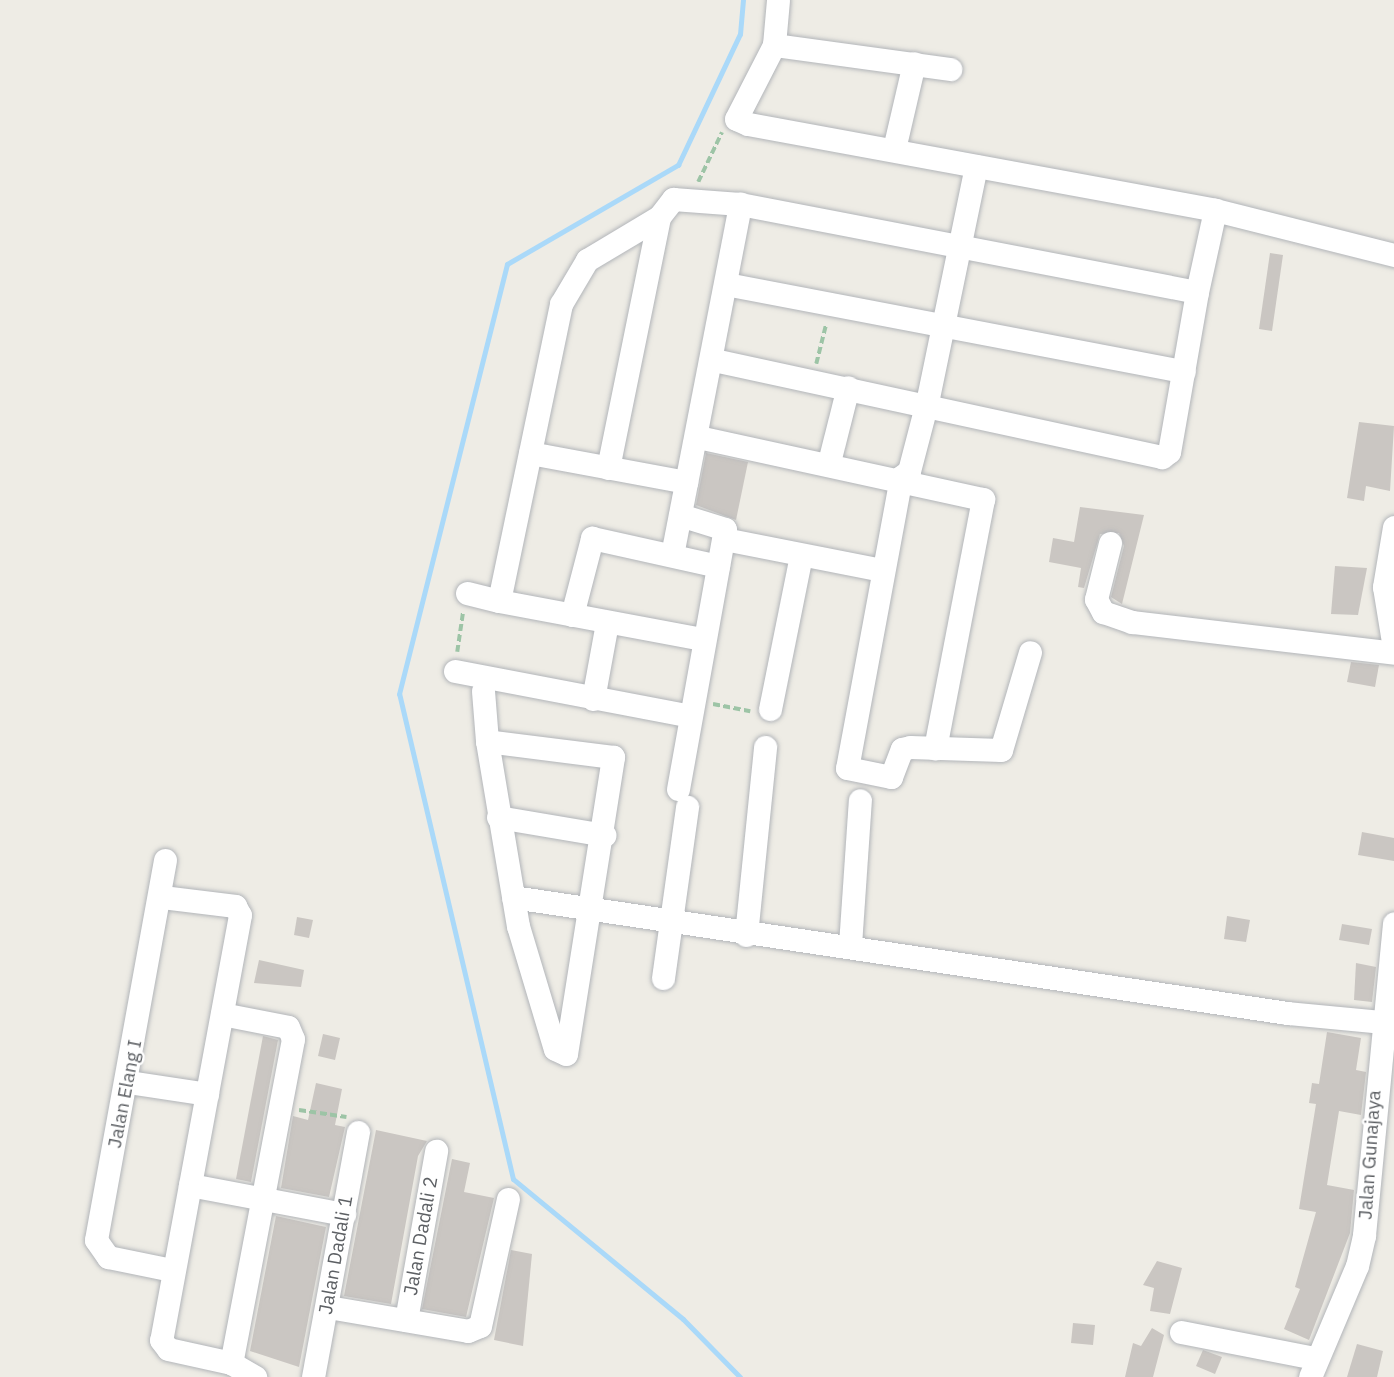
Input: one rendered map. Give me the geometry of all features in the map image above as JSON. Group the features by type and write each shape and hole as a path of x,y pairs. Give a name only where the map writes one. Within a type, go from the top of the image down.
{"street":[{"path":"778,0 774,45 736,119 1215,210 1394,256"},
{"path":"774,45 950,69"},
{"path":"894,149 914,63"},
{"path":"976,166 957,247 927,402 909,471 901,477 847,768 891,777 902,749 995,751 1008,745 1030,652"},
{"path":"499,601 530,453 570,285 587,260 659,217 673,199 691,196 740,204 1197,292"},
{"path":"672,555 686,482 698,438 740,204"},
{"path":"713,360 927,402 1162,457 1169,452 1197,292 1215,210"},
{"path":"608,468 659,217"},
{"path":"726,284 1184,371"},
{"path":"829,463 848,387"},
{"path":"698,438 901,477 983,499 935,748"},
{"path":"530,453 686,482"},
{"path":"663,978 692,709 703,639 724,539 720,524 680,515"},
{"path":"1110,544 1096,599 1103,612 1132,622 1394,650 1384,587 1394,527"},
{"path":"572,615 592,538 718,566"},
{"path":"724,539 882,570"},
{"path":"771,709 800,555"},
{"path":"467,593 607,623 703,639"},
{"path":"593,699 607,623"},
{"path":"455,671 593,699 692,709"},
{"path":"483,691 487,741 498,817 513,897 562,1055 571,1050 593,912 613,757 487,741"},
{"path":"746,935 765,747"},
{"path":"849,945 860,800"},
{"path":"498,817 604,835"},
{"name":"Jalan Elang I","path":"165,860 162,897 98,1250 172,1270"},
{"path":"162,897 239,910 222,1014 172,1270 163,1345 231,1363 255,1377"},
{"path":"513,897 670,924 849,945 1287,1013 1383,1021"},
{"name":"Jalan Gunajaya","path":"1312,1368 1357,1266 1386,1069 1383,1021 1394,923"},
{"path":"222,1014 292,1031 283,1107 231,1363"},
{"path":"129,1082 207,1094"},
{"name":"Jalan Dadali 1","path":"313,1377 328,1307 358,1132"},
{"name":"Jalan Dadali 2","path":"406,1320 436,1151"},
{"path":"190,1185 344,1214"},
{"path":"328,1307 468,1331 480,1326 508,1199"},
{"path":"1181,1332 1312,1368"}],"path":[{"path":"691,196 719,135 736,119"},
{"path":"813,380 831,303"},
{"path":"455,671 467,593"},
{"path":"692,709 771,709"},
{"path":"283,1107 351,1118 358,1132"}],"building":[{"path":"1270,253 1283,255 1272,331 1259,329"},
{"path":"1359,422 1394,426 1390,491 1366,486 1364,501 1347,498"},
{"path":"706,453 748,462 736,520 696,505"},
{"path":"1080,507 1144,515 1122,604 1111,597 1124,546 1119,533 1100,534 1084,588 1078,587 1081,568 1049,562 1053,538 1074,542"},
{"path":"1335,566 1367,568 1358,615 1331,614"},
{"path":"1351,662 1379,665 1375,687 1347,682"},
{"path":"1362,832 1394,838 1394,861 1358,855"},
{"path":"1227,916 1250,920 1246,942 1224,939"},
{"path":"297,917 313,920 309,938 294,935"},
{"path":"1342,924 1372,929 1369,945 1339,940"},
{"path":"259,960 304,970 301,987 254,983"},
{"path":"1356,963 1376,967 1372,1002 1354,1000"},
{"path":"1327,1032 1361,1038 1356,1070 1366,1072 1361,1115 1339,1111 1327,1185 1354,1190 1350,1233 1309,1340 1284,1329 1300,1289 1295,1287 1316,1212 1299,1209 1316,1104 1309,1103 1312,1083 1319,1084"},
{"path":"323,1034 340,1038 335,1060 318,1056"},
{"path":"263,1036 278,1040 251,1182 236,1179"},
{"path":"316,1083 342,1089 335,1125 345,1127 329,1197 281,1188 293,1116 308,1120"},
{"path":"376,1130 427,1141 418,1156 391,1304 344,1296"},
{"path":"452,1159 470,1163 464,1192 494,1198 466,1317 422,1309"},
{"path":"276,1216 326,1227 299,1367 250,1351"},
{"path":"511,1250 532,1254 523,1346 494,1340"},
{"path":"1157,1261 1182,1268 1170,1314 1150,1311 1154,1288 1143,1285"},
{"path":"1073,1323 1095,1325 1093,1345 1071,1343"},
{"path":"1152,1328 1164,1335 1153,1377 1125,1377 1133,1343 1141,1346"},
{"path":"1357,1344 1383,1351 1377,1377 1347,1377"},
{"path":"1203,1350 1222,1357 1215,1374 1196,1366"}],"waterway":[{"path":"740,1377 683,1319 513,1179 399,694 507,264 678,165 740,34 743,0"}]}
